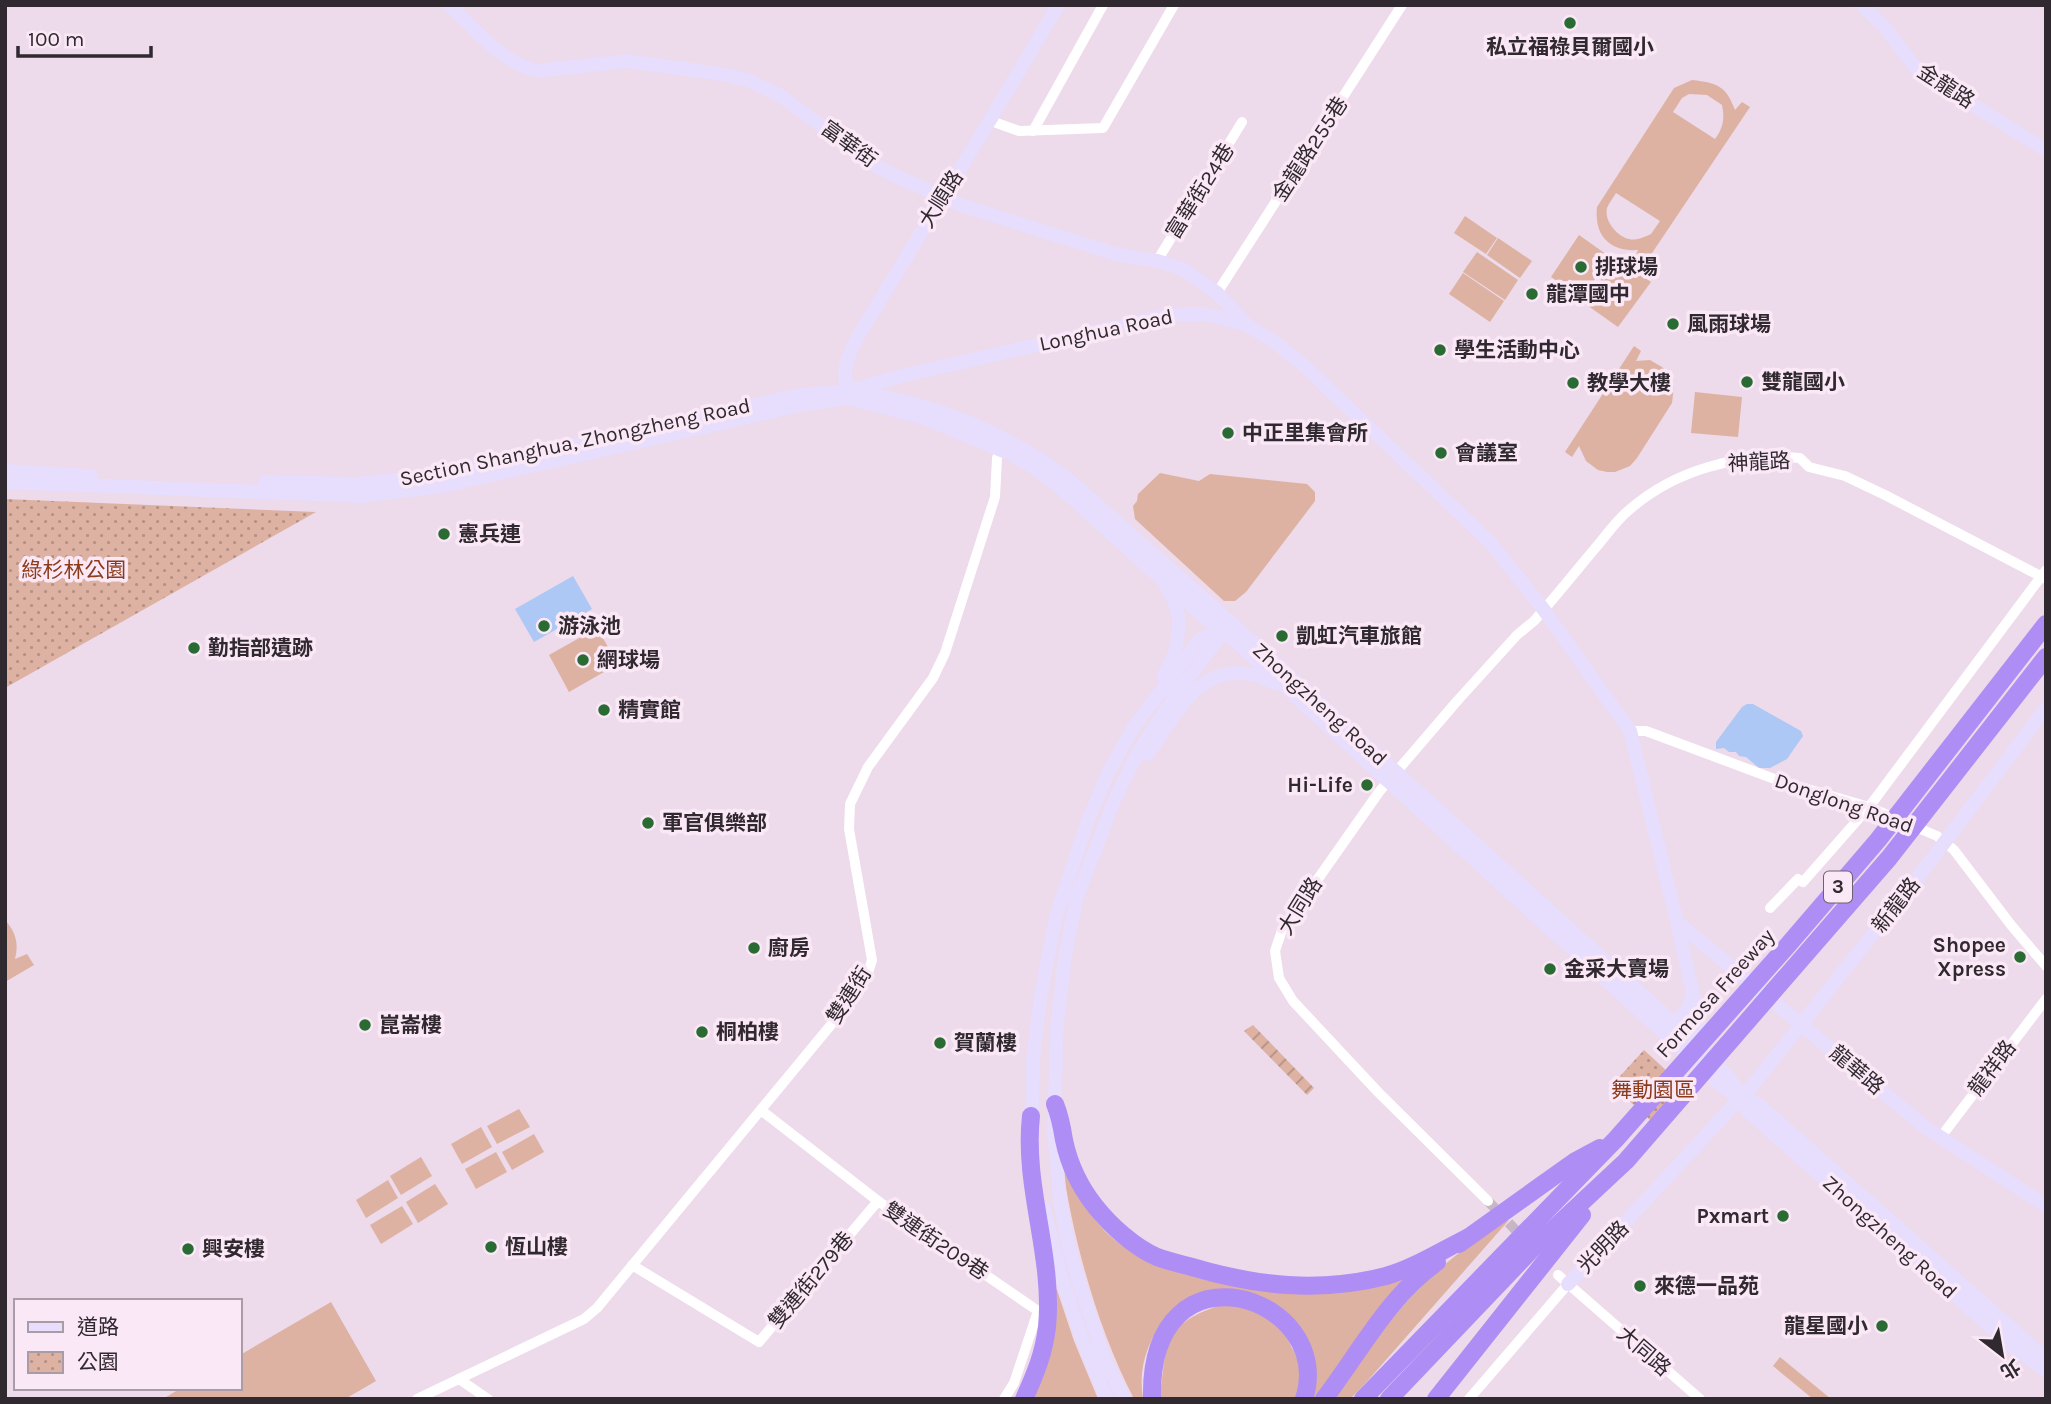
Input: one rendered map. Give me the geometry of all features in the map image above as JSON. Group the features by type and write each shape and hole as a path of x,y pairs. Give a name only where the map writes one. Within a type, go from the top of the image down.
{"highway":[{"name":"Formosa Freeway","path":"1363,1399 1616,1139 1878,840 2046,624"},
{"name":"Formosa Freeway","path":"1389,1399 1534,1247 1626,1161 1889,858 2046,657"},
{"path":"1055,1104 1061,1117 1071,1165 1094,1205 1109,1222 1155,1256 1254,1282 1319,1286 1386,1276 1415,1265 1468,1238"},
{"path":"1024,1399 1037,1370 1047,1323 1045,1265 1030,1170 1028,1138 1031,1116"},
{"path":"1324,1399 1370,1333 1422,1272 1574,1163 1616,1139"},
{"path":"1436,1399 1626,1161"},
{"path":"1152,1399 1151,1375 1164,1331 1178,1313 1202,1301 1222,1297 1258,1304 1284,1321 1302,1348 1307,1365 1309,1384 1304,1399"}],"main road":[{"name":"富華街","path":"449,5 508,58 537,71 626,61 726,75 761,85 815,119 872,164 964,206 1115,254 1157,261 1183,269 1217,293 1245,324"},
{"name":"大順路","path":"850,395 845,375 848,358 857,338 942,196 991,121 1058,5"},
{"name":"金龍路","path":"1861,5 1887,30 1914,68 2046,150"},
{"name":"Longhua Road","path":"850,395 897,377 1159,317 1205,314 1245,324 1300,362 1455,507 1504,557 1544,610"},
{"name":"Zhongzheng Road","path":"850,395 1003,444 1044,461 1068,479 1229,621 1392,778 1672,1029 1697,1054 1723,1087 1740,1097 1748,1111 1819,1167 2046,1359"},
{"name":"Section Shanghua, Zhongzheng Road","path":"50,478 360,496 443,486 850,395"},
{"name":"Zhongzheng Road","path":"1003,444 1063,490 1205,618 1223,630 1296,698 1392,778"},
{"path":"5,471 50,478"},
{"path":"5,482 50,478"},
{"path":"1107,1399 1088,1358 1056,1259 1043,1202 1031,1116 1033,1059 1038,1012 1056,916 1088,820 1108,773 1166,672 1178,639 1178,617 1173,600 1155,571"},
{"path":"1544,610 1630,731 1678,922 1703,1040 1697,1054"},
{"path":"1133,728 1200,639 1223,630"},
{"path":"1124,1399 1105,1360 1069,1248 1060,1201 1054,1131 1057,1023 1066,950 1077,897 1114,801 1138,752 1223,630"},
{"path":"1114,801 1182,704 1207,680 1231,674 1251,675 1272,681 1296,698"},
{"name":"新龍路","path":"1740,1097 1802,1024 2046,708"},
{"name":"龍華路","path":"1678,922 1940,1138 2046,1206"},
{"path":"1672,1029 1689,1006 1692,994"},
{"name":"光明路","path":"1563,1279 1678,1168 1740,1097"},
{"name":"Zhongzheng Road","path":"1819,1167 2011,1345 2046,1371"}],"street":[{"path":"1033,131 1103,5"},
{"path":"991,121 1019,131 1103,128 1174,5"},
{"name":"金龍路255巷","path":"1217,293 1402,5"},
{"name":"富華街24巷","path":"1157,261 1242,122"},
{"name":"雙連街","path":"417,1399 584,1319 597,1308 762,1111 867,976 872,960 849,829 850,804 868,766 933,678 944,653 995,497 1003,444"},
{"name":"神龍路","path":"1544,610 1627,511 1638,503 1676,479 1727,462 1755,457 1800,458 1808,467 1845,476 2044,575"},
{"path":"1770,908 1798,879 1803,882 1869,807 2044,575"},
{"name":"大同路","path":"1488,1201 1378,1092 1293,1001 1279,978 1275,951 1282,930 1332,857 1392,778 1466,691 1517,635 1544,610"},
{"name":"Donglong Road","path":"1630,731 1646,731 1780,781 1869,807 1937,836 1954,850 2046,966"},
{"name":"龍祥路","path":"1940,1138 2046,999"},
{"name":"雙連街209巷","path":"762,1111 878,1201 1038,1311 1014,1383 1004,1399"},
{"name":"雙連街279巷","path":"632,1265 759,1342 878,1201"},
{"name":"大同路","path":"1563,1279 1700,1399"},
{"name":"光明路","path":"1469,1399 1563,1279"},
{"path":"459,1379 488,1399"}],"green space":[{"path":"1692,80 1715,84 1728,96 1735,110 1742,102 1750,107 1644,265 1634,260 1638,250 1619,248 1606,240 1598,226 1597,207 1674,88","holes":["1689,94 1707,95 1722,105 1723,123 1715,139 1673,112 1682,98","1616,193 1660,221 1651,234 1632,239 1620,235 1612,227 1607,218 1607,208"]},
{"path":"1465,216 1497,238 1486,254 1454,233"},
{"name":"排球場","path":"1579,235 1610,257 1582,298 1551,277"},
{"path":"1498,238 1532,261 1520,278 1487,255"},
{"path":"1477,252 1518,280 1505,300 1463,272"},
{"path":"1617,258 1651,282 1618,327 1584,303"},
{"path":"1463,273 1504,301 1490,322 1449,294"},
{"path":"1634,346 1641,351 1636,361 1650,360 1667,372 1674,386 1672,403 1630,466 1615,472 1598,470 1586,461 1579,446 1572,457 1565,452"},
{"path":"1695,392 1742,397 1738,437 1691,433"},
{"path":"1160,473 1199,481 1210,474 1307,484 1315,492 1315,501 1246,592 1235,601 1224,601 1135,519 1133,506 1138,494"},
{"name":"綠杉林公園","path":"5,499 316,512 5,688"},
{"name":"網球場","path":"597,628 618,664 569,692 549,655"},
{"path":"5,920 16,938 15,959 27,954 34,965 5,982"},
{"path":"1253,1025 1314,1088 1307,1095 1244,1031"},
{"name":"舞動園區","path":"1644,1050 1693,1095 1661,1130 1612,1085"},
{"path":"519,1109 530,1127 497,1144 487,1126"},
{"path":"481,1127 492,1147 462,1164 451,1144"},
{"path":"534,1134 544,1152 512,1170 502,1152"},
{"path":"496,1152 507,1172 476,1189 465,1169"},
{"path":"421,1157 432,1176 401,1195 390,1176"},
{"path":"1061,1157 1085,1205 1104,1230 1122,1245 1146,1259 1173,1270 1234,1286 1291,1293 1338,1289 1409,1273 1362,1330 1317,1399 1310,1399 1314,1369 1305,1340 1217,1291 1190,1298 1178,1306 1158,1328 1151,1341 1143,1369 1143,1399 1134,1399 1097,1312 1079,1250"},
{"path":"388,1180 398,1198 366,1218 356,1200"},
{"path":"435,1184 448,1204 418,1223 406,1202"},
{"path":"402,1206 413,1224 381,1244 370,1225"},
{"path":"1509,1220 1363,1386 1350,1399 1332,1399 1380,1333 1415,1293 1455,1256"},
{"path":"1050,1286 1057,1290 1098,1399 1032,1399"},
{"path":"331,1302 376,1381 345,1399 163,1399 178,1390 242,1390 242,1354"},
{"path":"1218,1306 1238,1306 1252,1310 1281,1327 1301,1365 1298,1399 1160,1399 1166,1351 1177,1330 1200,1313"},
{"path":"1780,1357 1831,1399 1813,1399 1773,1366"}],"water":[{"name":"游泳池","path":"573,576 592,609 534,642 515,609"},
{"path":"1747,704 1753,704 1801,731 1803,736 1787,759 1770,768 1759,768 1736,752 1729,752 1724,748 1716,749 1716,742"}],"tunnel":[{"path":"1488,1201 1524,1239"}],"place":[{"name":"私立福祿貝爾國小","path":"1570,23"},
{"name":"排球場","path":"1581,267"},
{"name":"龍潭國中","path":"1532,294"},
{"name":"風雨球場","path":"1673,324"},
{"name":"學生活動中心","path":"1440,350"},
{"name":"雙龍國小","path":"1747,382"},
{"name":"教學大樓","path":"1573,383"},
{"name":"中正里集會所","path":"1228,433"},
{"name":"會議室","path":"1441,453"},
{"name":"憲兵連","path":"444,534"},
{"name":"游泳池","path":"544,626"},
{"name":"凱虹汽車旅館","path":"1282,636"},
{"name":"勤指部遺跡","path":"194,648"},
{"name":"網球場","path":"583,660"},
{"name":"精實館","path":"604,710"},
{"name":"Hi-Life","path":"1367,785"},
{"name":"軍官俱樂部","path":"648,823"},
{"name":"廚房","path":"754,948"},
{"name":"Shopee Xpress","path":"2020,957"},
{"name":"金采大賣場","path":"1550,969"},
{"name":"崑崙樓","path":"365,1025"},
{"name":"桐柏樓","path":"702,1032"},
{"name":"賀蘭樓","path":"940,1043"},
{"name":"Pxmart","path":"1783,1216"},
{"name":"恆山樓","path":"491,1247"},
{"name":"興安樓","path":"188,1249"},
{"name":"來德一品苑","path":"1640,1286"},
{"name":"龍星國小","path":"1882,1326"}]}
